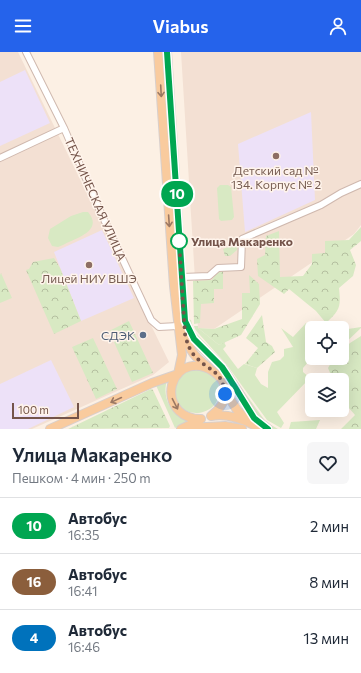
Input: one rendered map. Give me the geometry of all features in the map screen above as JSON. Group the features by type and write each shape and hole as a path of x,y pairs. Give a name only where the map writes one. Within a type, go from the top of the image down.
{"main road":[{"path":"50,429 167,375 173,368 179,355 181,324 164,152 158,52"},
{"path":"168,52 174,152 177,278"},
{"path":"164,152 174,152"},
{"path":"181,324 190,349 196,357 220,376 224,385 225,394 223,403 211,416"},
{"path":"181,324 222,367 254,418 268,429"},
{"path":"180,342 182,355 178,374 171,391 172,399 180,412 193,419 201,419"},
{"path":"152,383 178,374 188,368 196,366 209,368"},
{"path":"224,389 237,410 248,422"},
{"path":"182,429 201,419 222,415 248,422 261,429"},
{"path":"182,429 216,426 242,429"}],"street":[{"name":"ТЕХНИЧЕСКАЯ УЛИЦА","path":"26,52 64,128 100,211 151,320 159,327 181,324"},
{"path":"0,158 64,128"},
{"path":"177,278 208,276 218,268 241,267 242,239 321,205 341,193 361,184"}],"shaded area":[{"path":"0,52 18,52 169,362 153,375 32,429 0,429"},
{"path":"181,52 361,52 361,225 354,234 214,329 198,328"},
{"path":"25,70 50,123 0,146 0,82"},
{"name":"Детский сад № 134. Корпус № 2","path":"311,112 315,200 245,232 238,144"},
{"name":"Лицей НИУ ВШЭ","path":"102,230 134,298 81,321 54,252"},
{"path":"51,360 74,407 28,429 0,429 0,384"}],"green space":[{"path":"220,185 228,185 231,187 234,217 232,220 221,221 219,219 217,188"},
{"path":"88,212 92,219 93,224 91,229 63,245 58,247 52,246 48,238 50,229 71,216"},
{"path":"361,227 361,241 350,250 356,265 353,276 339,288 340,300 337,311 328,321 324,321 316,311 289,289 284,294 258,276 257,259 265,255 266,236 279,231 280,277 303,276 312,264 312,254 325,253 325,241 349,240"},
{"path":"237,244 237,250 230,256 225,256 223,249"},
{"path":"54,258 60,268 81,321 54,334 26,270 29,269 33,262"},
{"path":"223,271 223,289 214,289 214,303 201,304 200,323 194,324 193,281 212,280 217,272"},
{"path":"1,273 12,298 0,303 0,275"},
{"path":"249,275 259,284 260,304 241,335 219,345 198,328 214,329 242,319 242,293 250,293"},
{"path":"262,315 266,342 272,346 275,352 257,368 245,364 258,348 246,338"},
{"path":"188,319 191,320 194,331 221,360 266,422 278,429 271,429 262,423 195,336"},
{"path":"129,321 153,373 132,382 109,331"},
{"path":"305,324 306,365 303,368 303,372 305,374 305,383 277,412 284,423 281,428 267,420 227,365 199,334 194,326 198,326 198,328 219,345 224,342 226,346 223,349 238,369 244,364 257,368 255,375 261,384 268,388 268,372 272,362 280,360 284,356 284,349 293,347 281,328 293,337"},
{"path":"361,327 349,339 349,329"},
{"path":"361,336 361,429 341,429 355,415 349,408 349,373 330,373 328,368 330,365 349,365 350,343"},
{"path":"93,338 117,389 96,399 72,347"},
{"path":"196,367 215,377 218,381 219,387 218,398 214,406 199,413 183,409 178,403 175,393 177,379"},
{"path":"167,381 165,390 167,400 171,408 180,416 190,420 175,428 155,383"},
{"path":"151,389 153,390 170,426 169,428 68,429"},
{"path":"320,420 316,429 289,429 291,422"}],"bus line":[{"name":"10","path":"167,52 185,321 190,334 194,339 222,367 254,418 268,429"}],"place":[{"name":"Детский сад № 134. Корпус № 2","path":"276,156"},
{"name":"Улица Макаренко","path":"179,241"},
{"name":"Лицей НИУ ВШЭ","path":"89,265"},
{"name":"СДЭК","path":"143,335"}],"route":[{"path":"179,241 185,334 187,342 196,357 220,376 224,385 225,394"}]}
